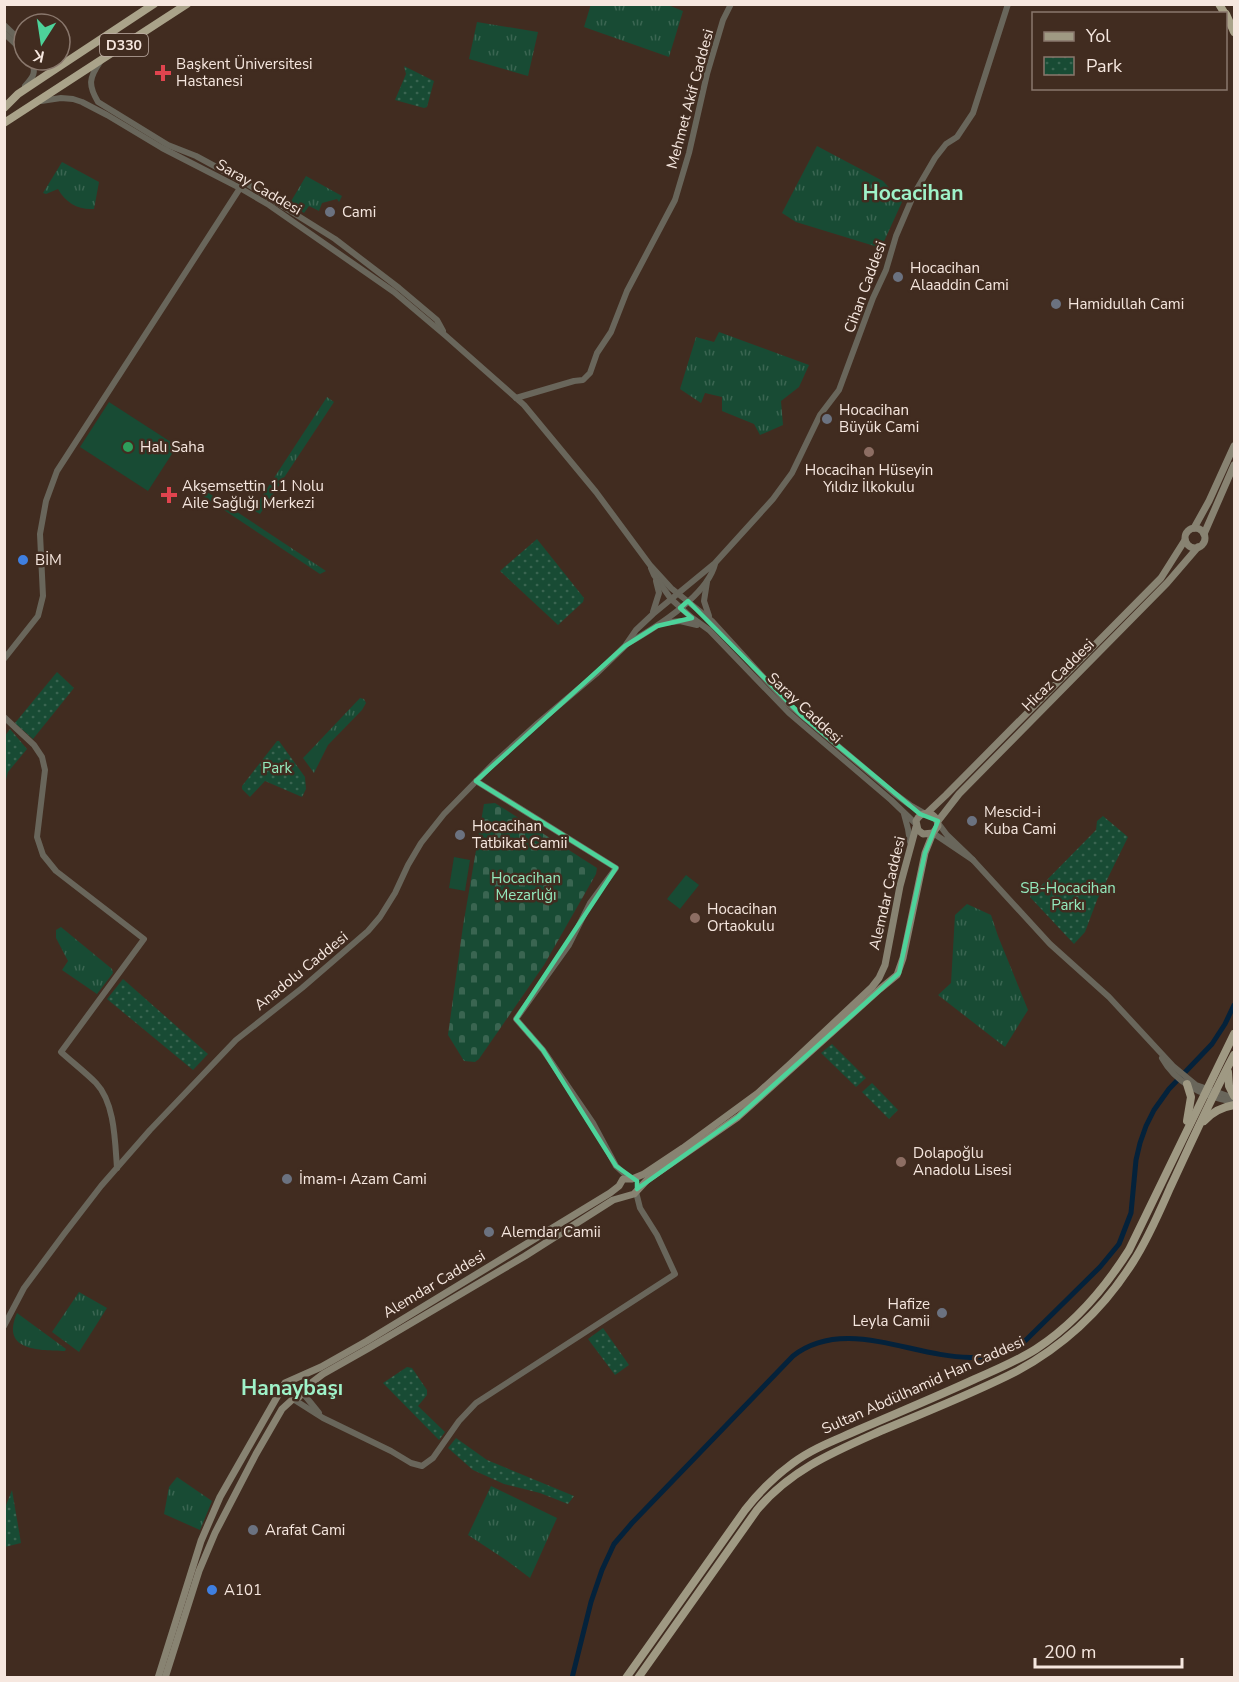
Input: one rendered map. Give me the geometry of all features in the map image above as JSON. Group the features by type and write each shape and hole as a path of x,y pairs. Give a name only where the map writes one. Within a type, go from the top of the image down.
{"highway":[{"name":"D330","path":"4,108 18,94 154,4"},
{"name":"D330","path":"4,123 187,4"},
{"path":"1227,18 1234,32"}],"main road":[{"path":"1234,446 1209,501 1194,528 1188,531 1185,540 1192,547 1198,547 1204,543 1204,534 1234,465"},
{"path":"1194,528 1200,529 1204,534"},
{"name":"Hicaz Caddesi","path":"926,813 1161,578 1185,540"},
{"name":"Hicaz Caddesi","path":"938,822 960,794 1167,583 1198,547"},
{"path":"926,813 935,816 938,822 937,829 933,833 923,834 916,826 917,819 926,813"},
{"name":"Alemdar Caddesi","path":"631,1178 644,1174 683,1148 758,1093 872,987 884,967 894,910 916,826"},
{"name":"Alemdar Caddesi","path":"900,969 925,853 933,833"},
{"path":"636,1190 636,1183 631,1178 623,1179 619,1185 620,1192 626,1196 636,1190 646,1180 738,1117 899,974 900,969 892,962 884,967 886,976 894,978"},
{"name":"Sultan Abdülhamid Han Caddesi","path":"626,1677 745,1510 784,1469 829,1442 1025,1356 1077,1316 1104,1285 1129,1250 1234,1034"},
{"name":"Sultan Abdülhamid Han Caddesi","path":"638,1677 757,1510 790,1478 836,1451 1017,1371 1053,1348 1088,1319 1135,1259 1234,1055"},
{"path":"1199,1126 1214,1112 1234,1100 1228,1078 1229,1065"},
{"path":"1184,1136 1191,1099 1187,1082"},
{"name":"Alemdar Caddesi","path":"290,1380 321,1367 367,1341 600,1199 619,1185"},
{"name":"Alemdar Caddesi","path":"302,1392 323,1374 515,1262 613,1200 626,1196"},
{"path":"158,1677 201,1541 220,1497 285,1383 290,1380 298,1381 302,1386 302,1392 279,1413 214,1533 199,1571 165,1677"},
{"path":"283,1389 287,1397 293,1399"}],"street":[{"name":"Mehmet Akif Caddesi","path":"516,398 573,381 584,380 590,373 597,353 611,332 627,291 675,200 689,153 707,74 723,20 731,4"},
{"name":"Cihan Caddesi","path":"671,599 715,563 773,498 792,473 820,415 839,390 873,298 886,270 896,236 914,194 935,158 946,144 957,137 975,109 1008,4"},
{"path":"72,57 76,55"},
{"name":"Saray Caddesi","path":"102,58 90,80 98,102 168,145 196,156 335,239 437,320 446,336 524,405 596,492 650,565 671,588 712,621 781,697 801,715 910,806 926,813"},
{"path":"18,94 34,76 34,72"},
{"name":"Saray Caddesi","path":"40,101 61,98 82,102 162,148 242,185"},
{"path":"4,658 38,616 43,596 40,534 46,501 57,471 242,185"},
{"name":"Cihan Caddesi","path":"680,608 707,580 713,572 715,563"},
{"name":"Saray Caddesi","path":"650,565 654,575 680,608 709,630 789,713 902,811 916,826"},
{"path":"652,614 659,593 654,575"},
{"path":"707,580 704,601 712,621"},
{"name":"Anadolu Caddesi","path":"4,1326 7,1312 24,1288 89,1202 150,1130 236,1040 302,988 368,931 380,917 421,843 444,814 494,763 596,674 625,646 636,630 652,614 671,599"},
{"name":"Anadolu Caddesi","path":"625,646 680,608"},
{"path":"657,626 666,622 680,621 709,630"},
{"path":"4,717 34,745 42,757 45,770 37,837 43,855 57,871 144,939 61,1052 97,1084 105,1097 114,1126 117,1168"},
{"path":"476,781 616,867 590,903 568,945 516,1019 550,1059 593,1123 616,1166 619,1185"},
{"path":"902,811 908,829 910,846"},
{"path":"938,822 947,835 1050,944 1109,997 1172,1068 1187,1082 1234,1100"},
{"path":"933,833 973,860"},
{"path":"616,1166 631,1178"},
{"path":"636,1190 640,1208"},
{"path":"293,1399 323,1418 411,1463 422,1466 433,1458 459,1421 476,1403 675,1274 657,1236 640,1208 626,1196"},
{"path":"302,1392 323,1418"}],"highlighted area":[{"path":"688,601 801,715 920,814 938,821 925,853 899,973 738,1117 637,1189 637,1181 616,1166 543,1050 516,1019 616,868 476,781 625,646 657,626 692,618 680,608"}],"green space":[{"path":"591,4 668,5 683,11 669,57 584,27"},
{"path":"477,22 538,32 528,76 469,59"},
{"path":"404,66 434,81 427,107 395,100 406,74"},
{"path":"817,146 883,181 902,202 881,248 796,222 782,213"},
{"path":"62,162 99,182 94,209 73,205 58,189 43,193"},
{"path":"306,176 342,196 339,202 337,199 322,203 319,211 309,206 304,213 290,203"},
{"path":"719,332 809,365 799,387 781,401 783,425 760,435 754,424 722,411 722,397 705,393 701,403 680,389 696,337 714,342"},
{"path":"327,397 334,402 260,514 253,510"},
{"name":"Halı Saha","path":"109,402 177,446 148,491 80,447"},
{"path":"198,486 326,571 320,574 194,490"},
{"path":"537,539 584,598 583,602 558,625 500,571"},
{"path":"57,672 74,688 33,739 15,723"},
{"path":"360,698 366,703 362,710 328,745 314,773 303,758"},
{"path":"10,729 27,749 8,772 5,783 5,736"},
{"name":"Park","path":"277,741 305,777 306,789 302,797 265,781 250,797 242,786"},
{"name":"Hocacihan Mezarlığı","path":"495,803 597,868 596,874 544,965 479,1059 475,1062 464,1061 448,1035 463,926 484,804"},
{"name":"SB-Hocacihan Parkı","path":"1103,816 1128,837 1097,900 1085,932 1074,944 1030,897 1030,890 1039,888 1096,830 1097,821"},
{"path":"454,857 470,860 465,891 449,888"},
{"path":"686,875 699,885 680,909 667,899"},
{"path":"967,904 991,915 1028,1010 1005,1047 938,995 951,983 955,915"},
{"path":"61,927 112,969 113,973 97,994 62,970 68,961 56,938 56,930"},
{"path":"123,979 208,1054 193,1070 107,999"},
{"path":"832,1044 866,1078 856,1087 821,1053"},
{"path":"872,1083 898,1110 889,1119 862,1092"},
{"path":"79,1292 107,1308 79,1352 52,1332"},
{"path":"17,1313 66,1349 65,1351 35,1349 18,1342 13,1326"},
{"path":"603,1328 629,1365 615,1375 588,1339"},
{"path":"407,1367 412,1368 427,1390 427,1395 418,1406 445,1432 439,1440 383,1383"},
{"path":"456,1438 487,1460 574,1496 568,1504 540,1493 504,1484 473,1470 448,1448"},
{"path":"177,1477 212,1501 200,1530 164,1514 169,1487"},
{"path":"491,1486 557,1518 530,1578 468,1535"},
{"path":"12,1490 21,1543 5,1547 5,1508"}],"waterway":[{"path":"572,1678 591,1602 614,1544 793,1356 820,1342 849,1339 879,1342 940,1354 970,1357 999,1354 1026,1340 1100,1267 1119,1244 1131,1213 1136,1160 1146,1126 1154,1110 1169,1089 1212,1044 1234,1005"}],"place":[{"name":"Başkent Üniversitesi Hastanesi","path":"163,73"},
{"name":"Cami","path":"330,212"},
{"name":"Hocacihan Alaaddin Cami","path":"898,277"},
{"name":"Hamidullah Cami","path":"1056,304"},
{"name":"Hocacihan Büyük Cami","path":"827,419"},
{"name":"Halı Saha","path":"128,447"},
{"name":"Hocacihan Hüseyin Yıldız İlkokulu","path":"869,452"},
{"name":"Akşemsettin 11 Nolu Aile Sağlığı Merkezi","path":"169,495"},
{"name":"BİM","path":"23,560"},
{"name":"Mescid-i Kuba Cami","path":"972,821"},
{"name":"Hocacihan Tatbikat Camii","path":"460,835"},
{"name":"Hocacihan Ortaokulu","path":"695,918"},
{"name":"Dolapoğlu Anadolu Lisesi","path":"901,1162"},
{"name":"İmam-ı Azam Cami","path":"287,1179"},
{"name":"Alemdar Camii","path":"489,1232"},
{"name":"Hafize Leyla Camii","path":"942,1313"},
{"name":"Arafat Cami","path":"253,1530"},
{"name":"A101","path":"212,1590"}],"district":[{"name":"Hocacihan","path":"913,193"},
{"name":"Hanaybaşı","path":"292,1388"}]}
